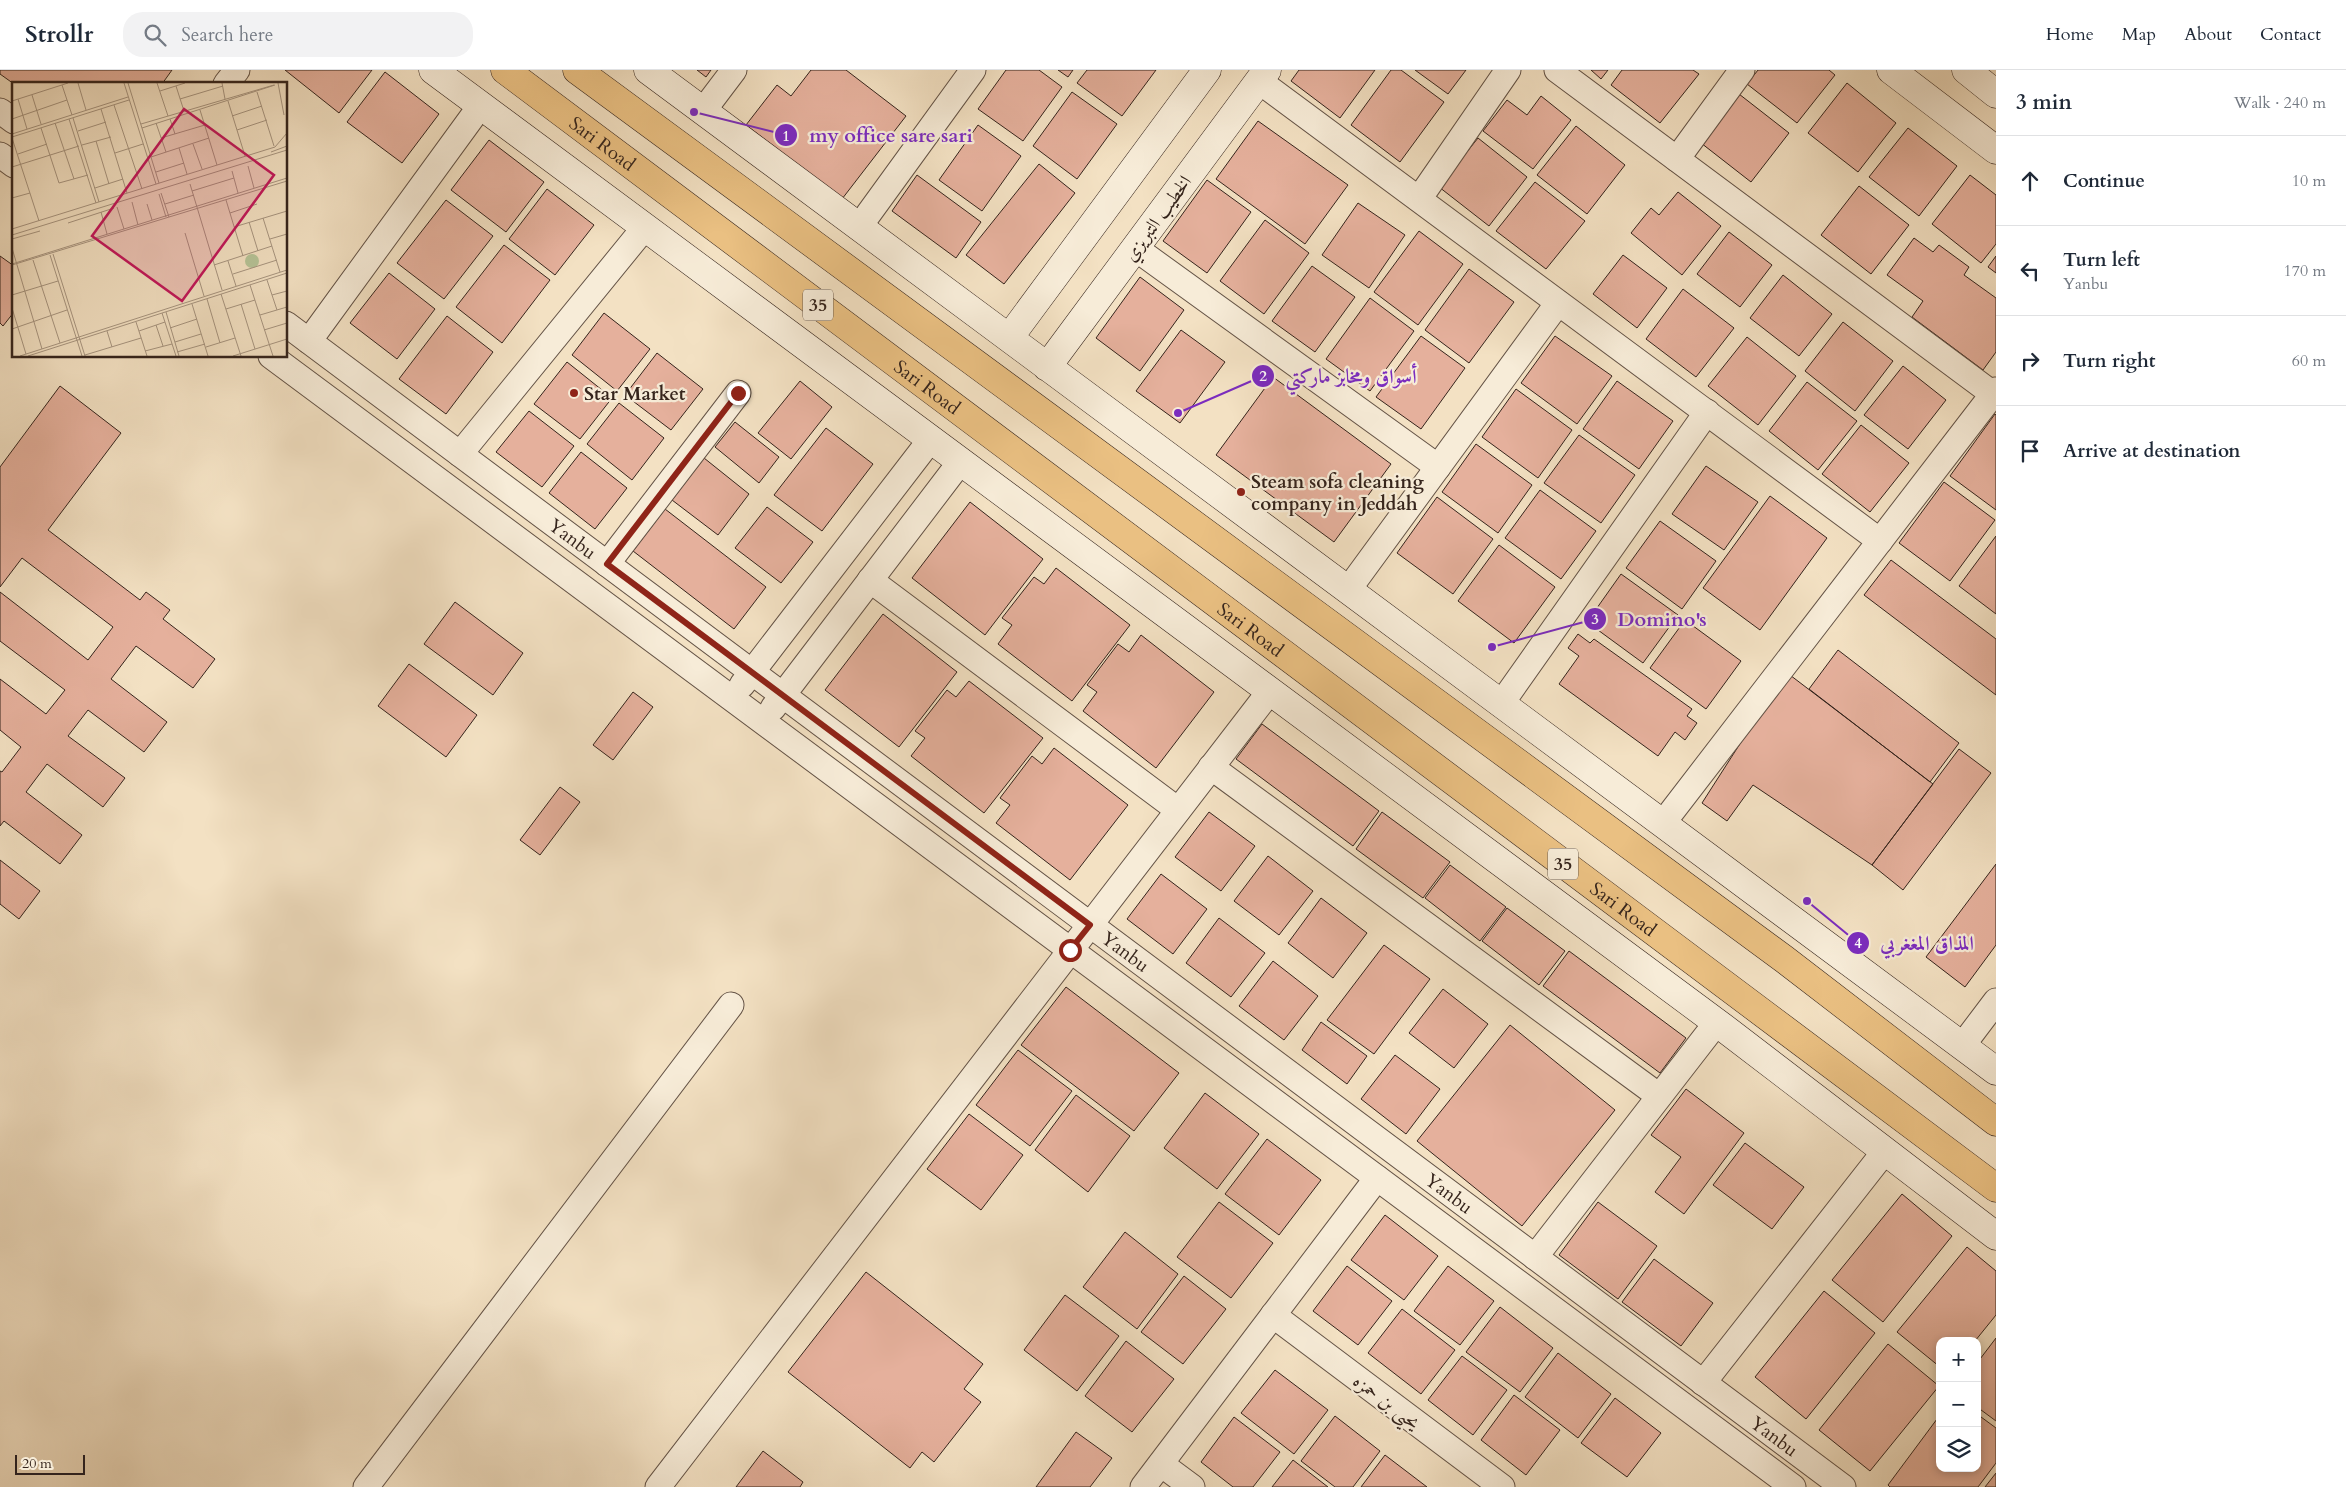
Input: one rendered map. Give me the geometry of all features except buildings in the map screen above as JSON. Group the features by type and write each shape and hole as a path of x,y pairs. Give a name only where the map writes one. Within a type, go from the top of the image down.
{"main road":[{"path":"433,70 1716,1022 1996,1236"},
{"name":"Sari Road","path":"505,70 1996,1188"},
{"name":"35","path":"577,70 1784,959 1996,1122"},
{"path":"648,70 1996,1071"},
{"path":"1009,338 1207,70"},
{"path":"1891,70 1996,150"},
{"path":"1972,72 1996,94"},
{"name":"الخطيب التبريزي","path":"1047,367 1263,75"}],"street":[{"path":"228,82 237,70"},
{"path":"703,111 734,70"},
{"path":"859,227 973,70"},
{"path":"1419,199 1508,70"},
{"path":"1557,70 1994,392 1663,824"},
{"path":"1677,159 1742,70"},
{"path":"1263,75 1419,199 1880,541"},
{"path":"309,341 481,105"},
{"path":"0,110 12,119"},
{"path":"0,155 12,164"},
{"path":"460,454 645,227"},
{"path":"1135,248 1438,467"},
{"path":"1348,590 1558,303"},
{"name":"Yanbu","path":"288,325 1843,1487"},
{"name":"Yanbu","path":"274,358 1793,1487"},
{"path":"607,564 738,393"},
{"path":"1501,704 1707,412"},
{"path":"731,698 931,439"},
{"path":"763,722 961,461"},
{"path":"870,580 1178,810"},
{"path":"658,1487 1270,691"},
{"path":"1211,767 1659,1096"},
{"path":"1962,1046 1996,1001"},
{"path":"366,1487 732,1005"},
{"path":"1535,1257 1716,1022"},
{"path":"1704,1383 1885,1151"},
{"path":"1143,1487 1377,1178"},
{"name":"يحيى بن حمزه","path":"1273,1315 1502,1487"},
{"path":"1161,1464 1192,1487"}],"place":[{"name":"my office sare sari","path":"694,112"},
{"name":"Star Market","path":"574,393"},
{"name":"أسواق ومخابز ماركتي","path":"1178,413"},
{"name":"Steam sofa cleaning company in Jeddah","path":"1241,492"},
{"name":"Domino's","path":"1492,647"},
{"name":"المذاق المغغربي","path":"1807,901"}],"route":[{"path":"738,393 607,564 1090,925 1070,950"}]}
